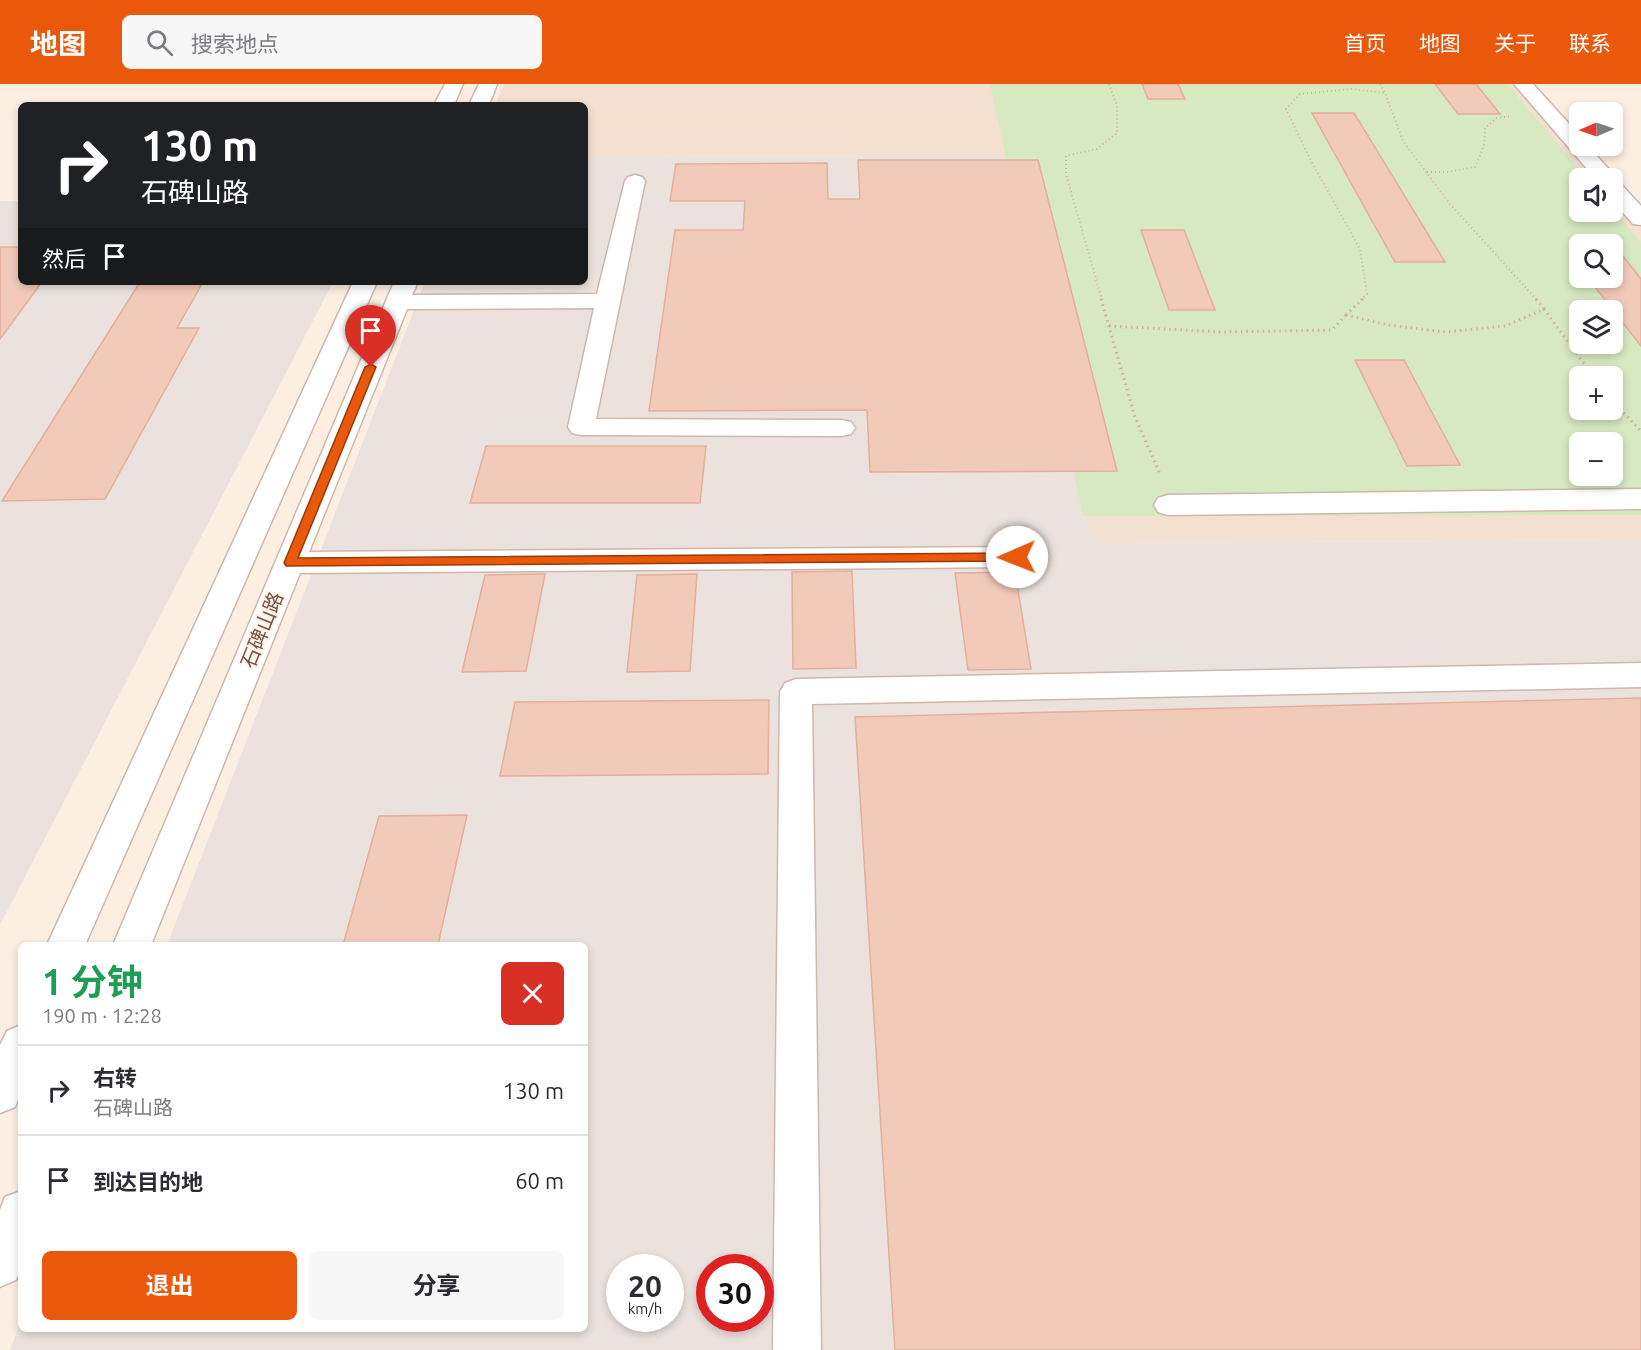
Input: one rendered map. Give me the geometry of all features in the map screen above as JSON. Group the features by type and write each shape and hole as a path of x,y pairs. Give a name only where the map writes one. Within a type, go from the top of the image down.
{"street":[{"path":"445,102 454,84"},
{"path":"480,102 488,84"},
{"path":"1523,84 1597,168"},
{"path":"635,181 581,427 842,428"},
{"path":"1623,199 1641,219"},
{"path":"67,942 364,285"},
{"path":"402,292 607,301"},
{"name":"石碑山路","path":"133,942 402,292"},
{"path":"1169,492 1641,499"},
{"path":"290,563 1017,557"},
{"path":"796,1350 796,692 1641,675"},
{"path":"0,1092 18,1052"},
{"path":"0,1264 18,1220"}],"path":[{"path":"1109,84 1117,105 1117,133 1097,148 1066,156 1066,174 1135,417 1169,492"},
{"path":"1380,84 1403,141 1450,204 1523,283 1586,366"},
{"path":"1109,326 1222,333 1332,330 1367,294 1360,249 1310,159 1286,109 1300,94 1351,89 1385,93"},
{"path":"1426,172 1447,172 1475,167 1484,146 1485,128 1497,118 1549,113"},
{"path":"1346,315 1388,325 1446,332 1505,326 1544,309"},
{"path":"1623,412 1641,431"}],"shaded area":[{"path":"504,84 1531,84 1569,132 1569,156 1596,156 1607,168 1569,168 1569,222 1623,222 1623,185 1641,205 1641,540 1100,543 1083,516 1005,156 588,155 588,102 496,102"},
{"path":"588,155 1006,156 1083,516 1100,543 1641,540 1641,1350 10,1350 18,1329 18,1332 588,1332 588,942 168,942 424,285 588,285"},
{"path":"0,201 18,201 18,285 331,285 0,925"}],"green space":[{"path":"990,84 1507,84 1578,168 1569,168 1569,222 1623,221 1641,243 1641,515 1083,516"}],"building":[{"path":"1142,84 1178,84 1185,99 1148,99"},
{"path":"1435,84 1476,84 1500,114 1458,114"},
{"path":"1312,113 1354,113 1445,262 1395,262"},
{"path":"858,160 1038,160 1117,471 870,472 867,410 649,411 675,230 743,230 745,201 670,201 676,164 827,163 828,199 860,199"},
{"path":"1141,230 1184,230 1215,310 1169,310"},
{"path":"0,247 18,247 18,285 40,285 0,339"},
{"path":"1623,256 1641,279 1641,346 1623,323 1623,300 1605,300 1596,288 1623,288"},
{"path":"138,285 201,285 177,328 199,328 105,499 2,501"},
{"path":"1355,360 1404,360 1460,465 1407,466"},
{"path":"486,446 706,446 700,503 470,503"},
{"path":"852,571 856,668 793,669 792,572"},
{"path":"1015,572 1031,669 968,670 955,573"},
{"path":"545,574 526,671 462,672 485,575"},
{"path":"697,574 690,671 627,672 637,575"},
{"path":"1641,698 1641,1350 895,1350 855,717"},
{"path":"769,700 768,774 500,776 515,702"},
{"path":"467,815 439,942 344,942 379,816"}],"route":[{"path":"371,367 290,563 1017,557"}]}
